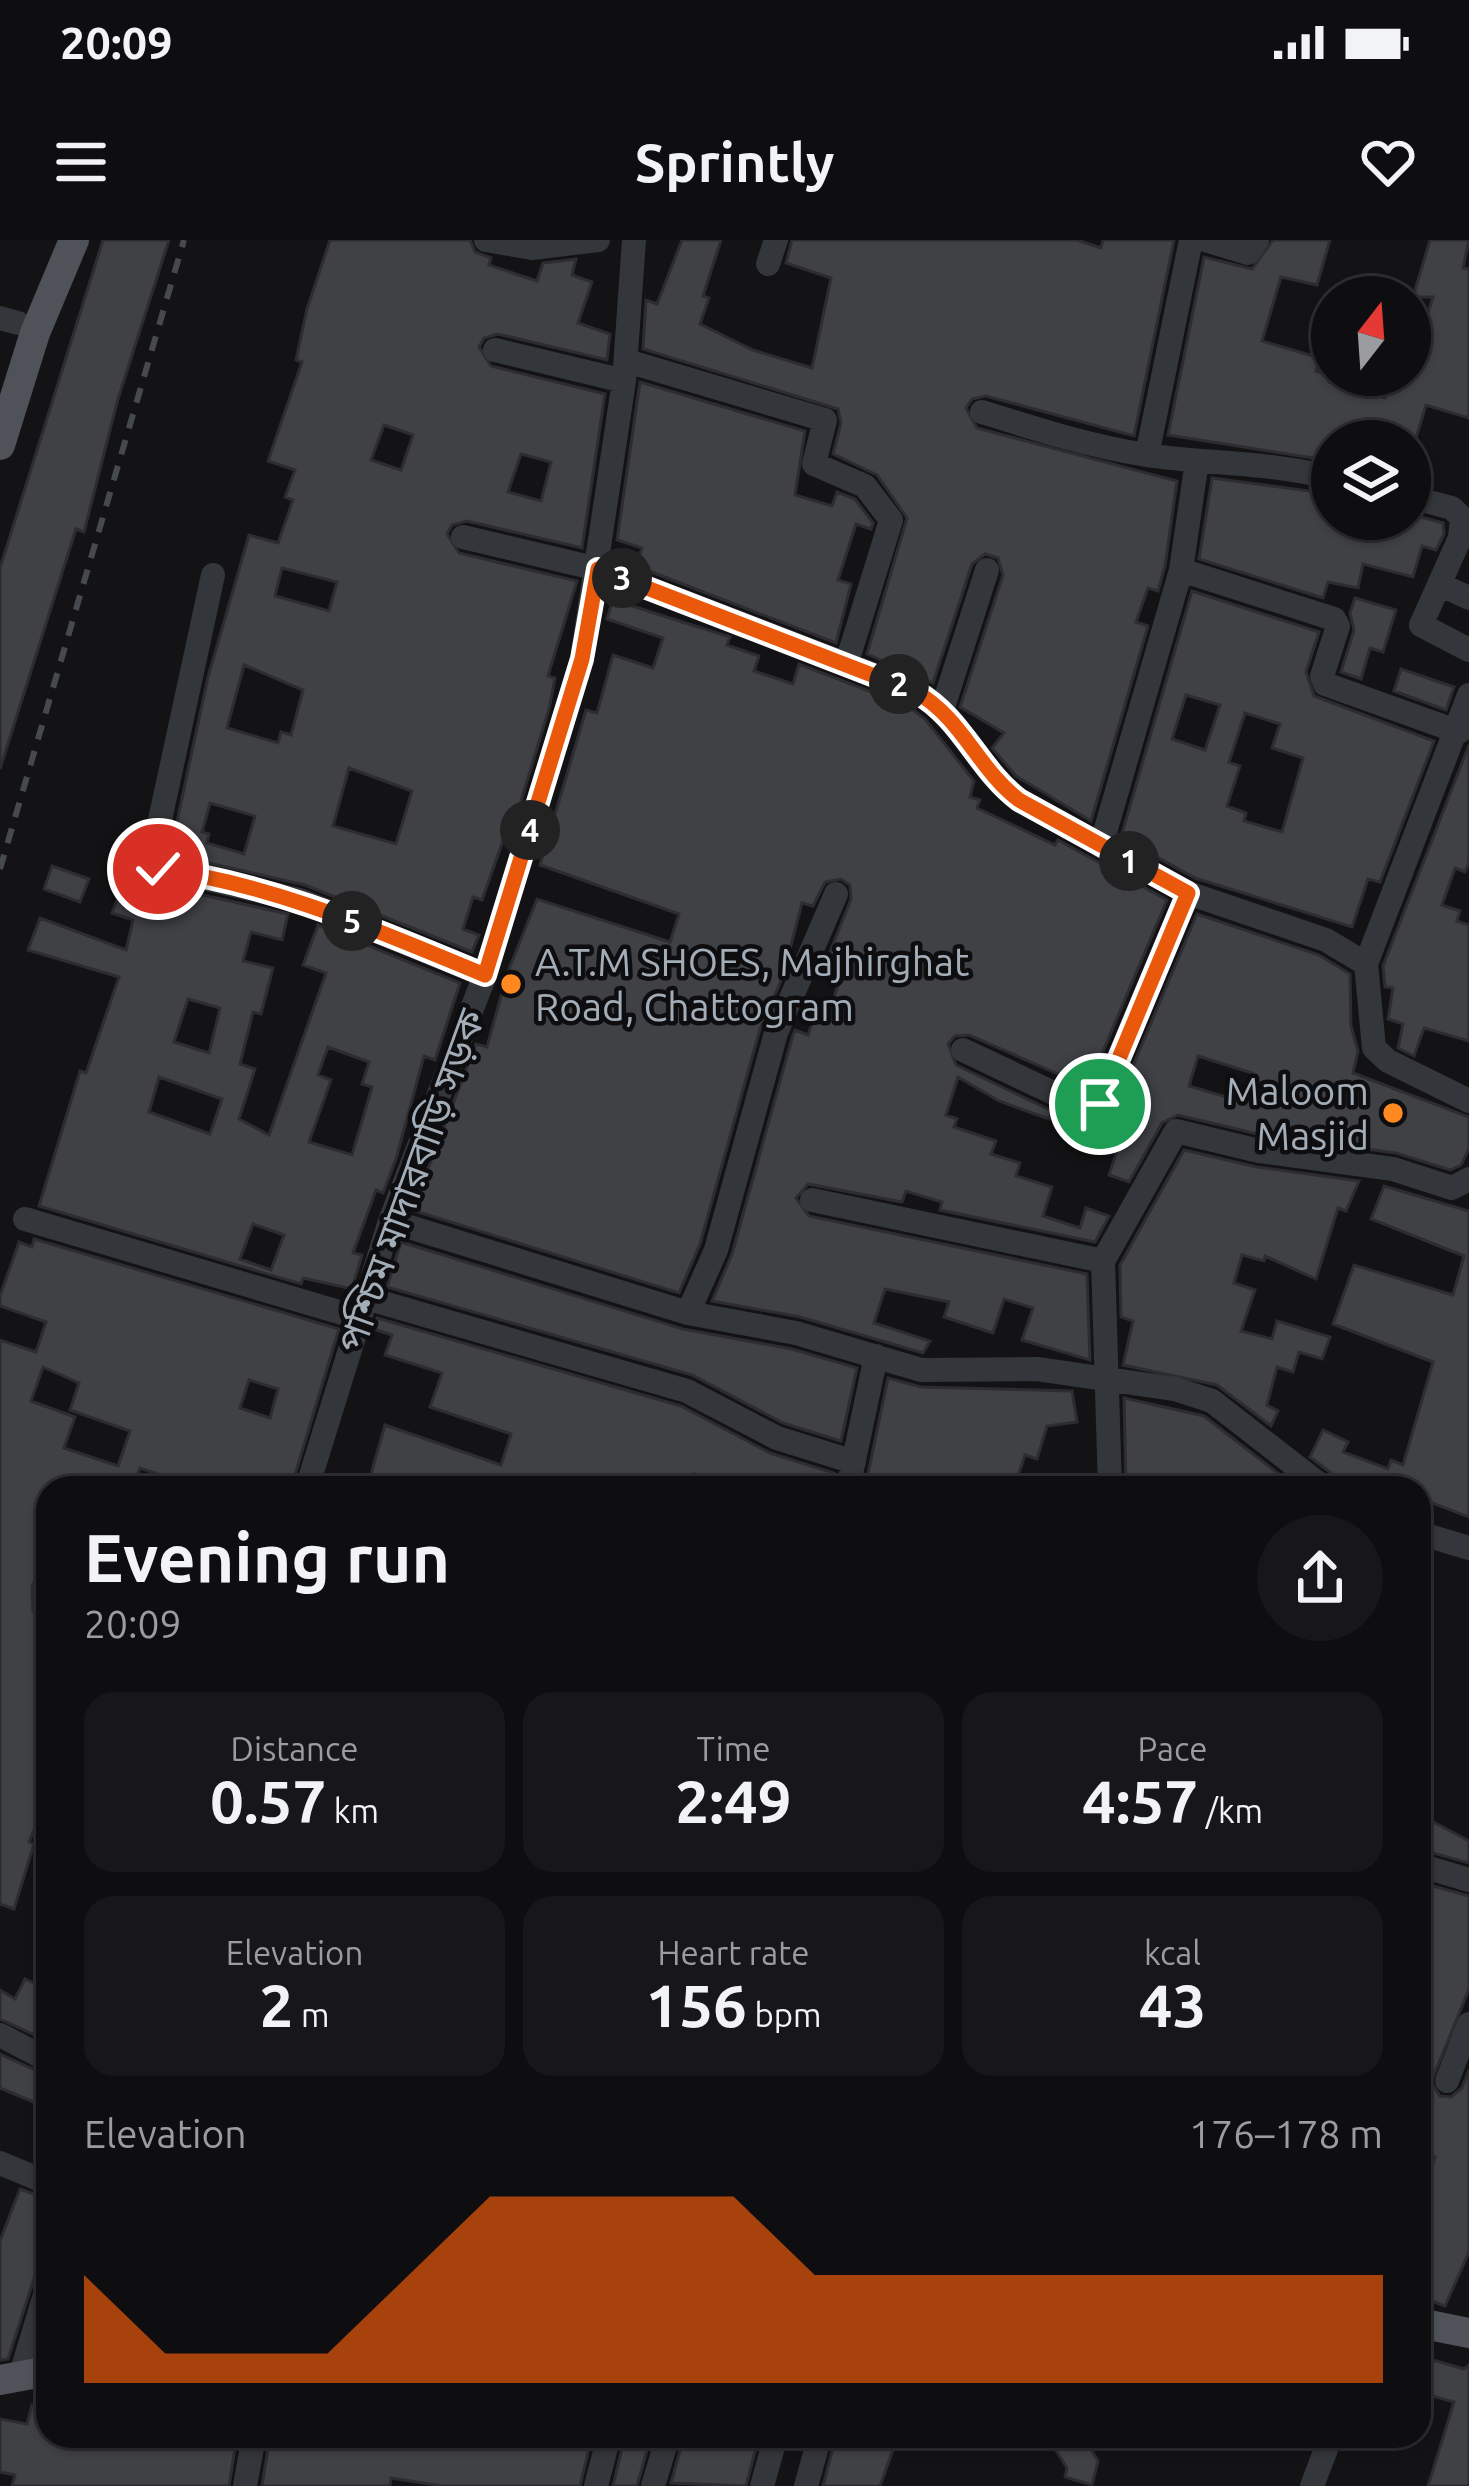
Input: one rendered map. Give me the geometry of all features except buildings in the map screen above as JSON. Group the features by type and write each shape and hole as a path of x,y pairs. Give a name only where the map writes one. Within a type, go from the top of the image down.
{"main road":[{"path":"0,382 9,321 53,240"},
{"path":"0,445 35,333 74,240"},
{"path":"1431,2324 1468,2329"}],"street":[{"path":"486,240 532,248 598,240"},
{"name":"পশ্চিম মাদারবাড়ি সড়ক","path":"311,1476 390,1221 485,975 582,659 626,371 634,240"},
{"path":"1147,455 1191,240"},
{"path":"1204,240 1247,253 1257,240"},
{"path":"495,350 626,371 825,420 814,464 865,486 891,520 847,662"},
{"path":"982,412 1085,444 1197,461 1283,465 1311,472"},
{"path":"1101,846 1180,570 1197,461"},
{"path":"1431,502 1452,508 1462,518 1460,538 1421,625 1469,650"},
{"path":"463,537 598,569 847,662 943,707 1000,786 1188,893 1326,940 1366,964"},
{"path":"943,707 987,570"},
{"path":"1180,570 1334,619 1338,626 1322,676 1325,684 1459,732"},
{"path":"213,575 150,866 217,877 298,900 485,975"},
{"path":"1439,584 1469,598"},
{"path":"1469,695 1459,732 1366,964 1373,1048 1388,1061 1469,1101"},
{"path":"963,1051 1064,1098 1098,1107 1188,893"},
{"path":"688,1313 716,1250 776,1033 836,894"},
{"path":"1110,1476 1103,1261 1176,1131 1259,1151 1394,1169 1451,1188 1469,1179"},
{"path":"812,1200 1103,1261"},
{"path":"25,1219 687,1391 777,1438 854,1462"},
{"path":"390,1221 688,1313 796,1333 921,1370 958,1365 1104,1376 1212,1401 1309,1476"},
{"path":"851,1476 876,1356"},
{"path":"1431,1537 1469,1547"},
{"path":"1431,1869 1469,1880"},
{"path":"1448,2081 1469,2024"},
{"path":"0,2035 36,2054"},
{"path":"0,2163 36,2178"},
{"path":"23,2375 36,2328"},
{"path":"245,2486 252,2448"},
{"path":"596,2486 606,2448"},
{"path":"652,2486 664,2448"},
{"path":"762,2486 773,2448"},
{"path":"806,2486 817,2448"},
{"path":"1312,2486 1326,2448"}],"railway":[{"path":"0,869 184,240"}],"place":[{"name":"A.T.M SHOES, Majhirghat Road, Chattogram","path":"511,984"},
{"name":"Maloom Masjid","path":"1393,1113"}],"route":[{"path":"158,869 217,877 298,900 485,975 582,659 598,569 916,692 943,707 1000,786 1188,893 1100,1104"}]}
